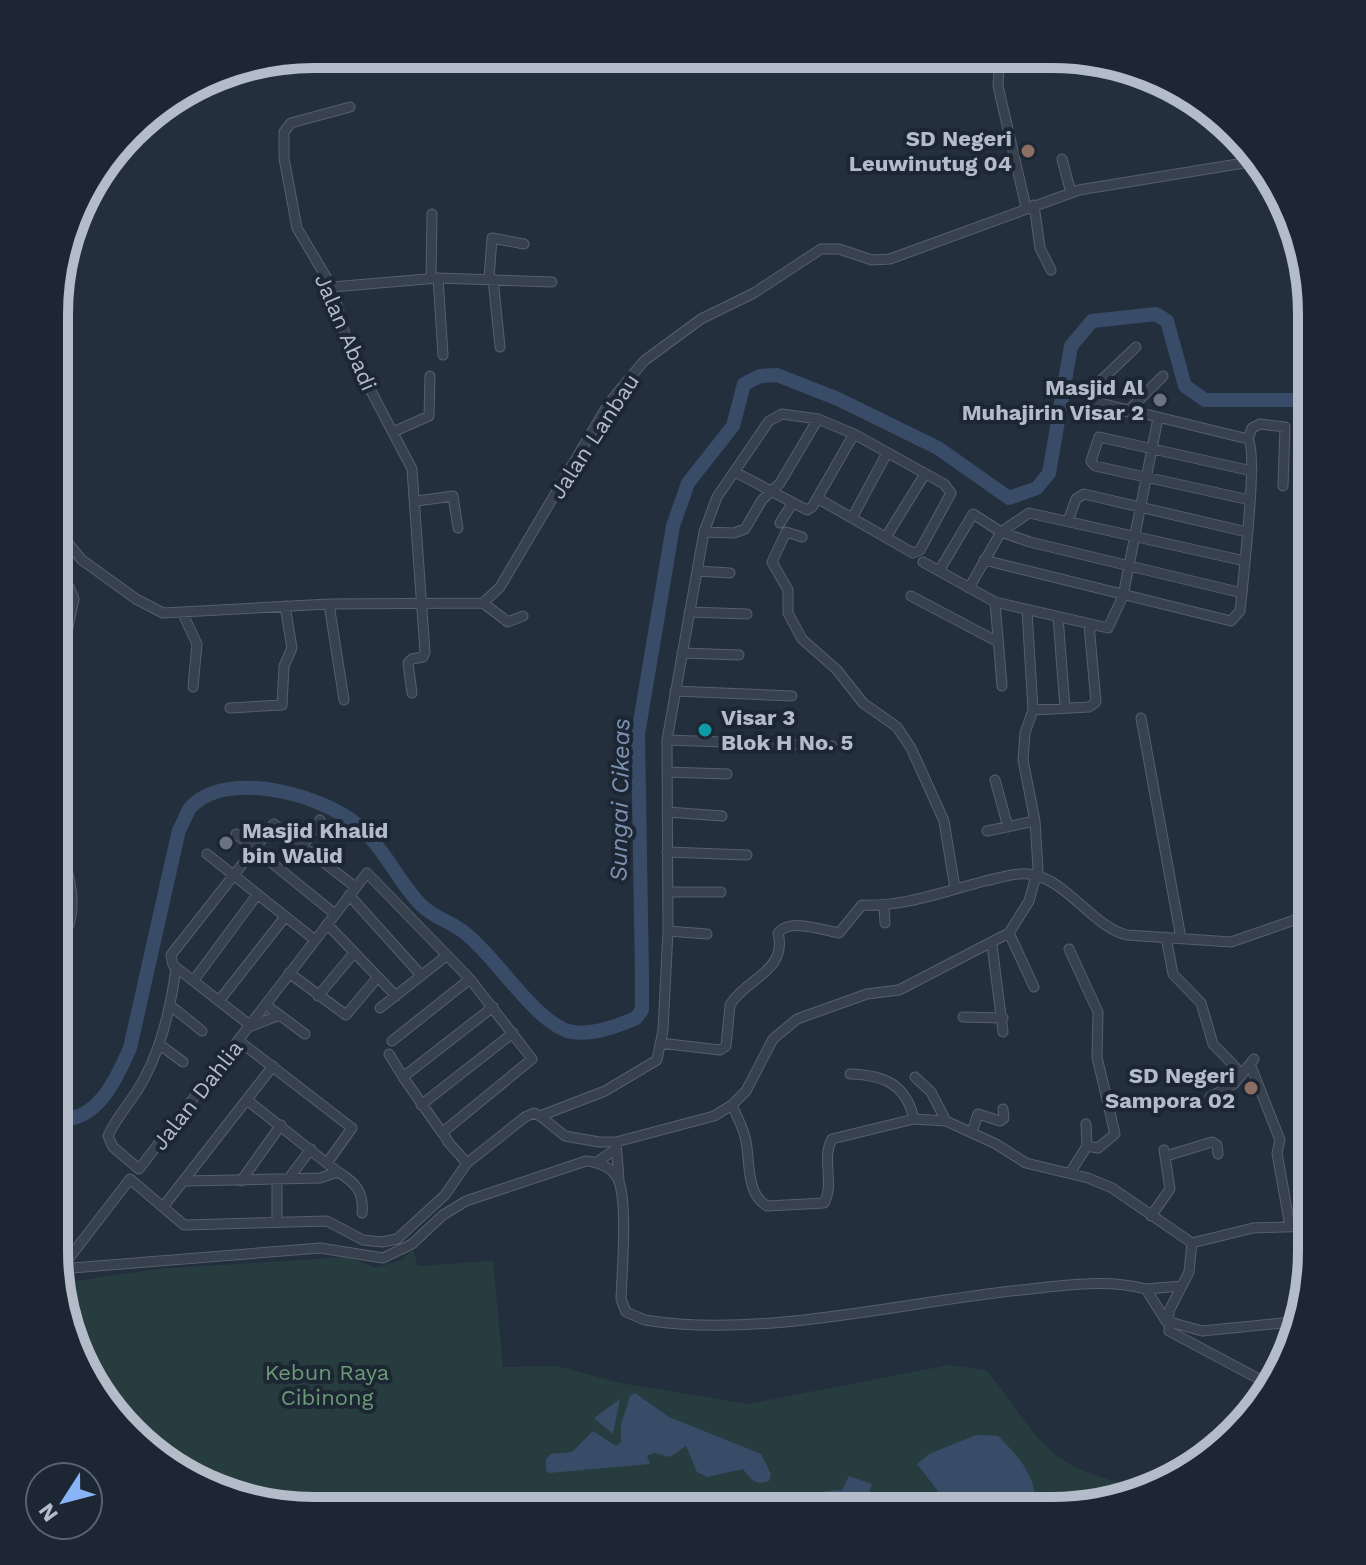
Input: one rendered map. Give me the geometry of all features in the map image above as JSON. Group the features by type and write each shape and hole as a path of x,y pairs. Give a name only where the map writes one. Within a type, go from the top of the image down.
{"street":[{"path":"1000,68 999,95 1040,248 1051,270"},
{"name":"Jalan Abadi","path":"350,107 299,119 291,123 283,138 297,228 332,287 349,349 412,469 417,501 425,652 423,657 408,663 412,693"},
{"path":"1062,159 1071,193"},
{"name":"Jalan Lanbau","path":"483,603 500,587 609,403 633,372 680,332 754,293 821,249 839,249 872,260 890,259 1071,193 1246,163"},
{"path":"432,214 434,278 443,355"},
{"path":"500,347 491,278 492,238 524,244"},
{"path":"332,287 434,278 552,282"},
{"path":"984,560 1225,621 1238,615 1245,561 1252,445 1248,439 1095,403 1089,395 1136,347"},
{"path":"393,432 429,416 430,376"},
{"path":"1127,412 1163,376"},
{"path":"540,1116 605,1091 657,1060 668,931 667,740 704,532 717,497 775,416 790,414 818,419 854,434 944,484 951,493 920,550 909,552 817,498"},
{"path":"923,562 995,602 1104,628 1111,625 1123,596 1158,418"},
{"path":"704,532 734,533 745,529 780,483 818,419"},
{"path":"1248,439 1250,431 1260,424 1285,427 1283,486"},
{"path":"735,472 807,510 854,434"},
{"path":"1250,500 1093,465 1095,440 1101,437 1252,471"},
{"path":"852,518 887,453"},
{"path":"886,537 925,474"},
{"path":"417,501 451,494 458,528"},
{"path":"1068,521 1081,495 1247,532"},
{"path":"780,523 792,504"},
{"path":"969,588 1001,532 1029,513 1245,561"},
{"path":"939,571 971,515 1001,532 1242,593"},
{"path":"802,537 785,533 772,562 788,592 790,618 802,639 837,670 857,697 905,737 941,809 955,888"},
{"path":"68,543 82,560 136,599 163,613 421,602 483,603 508,622 523,616"},
{"path":"697,571 730,573"},
{"path":"68,588 74,599 68,621"},
{"path":"911,596 998,642"},
{"path":"995,602 1002,686"},
{"path":"329,604 344,700"},
{"path":"230,708 282,705 284,666 292,648 285,606"},
{"path":"597,1162 616,1146 714,1116 732,1105 746,1091 773,1039 797,1019 867,994 899,990 992,945 1009,933 1029,901 1038,875 1035,821 1023,760 1025,733 1033,710 1027,611"},
{"path":"689,612 747,614"},
{"path":"183,614 197,644 193,687"},
{"path":"1058,617 1065,708"},
{"path":"1033,710 1089,707 1096,702 1089,625"},
{"path":"682,653 739,655"},
{"path":"675,691 792,696"},
{"path":"1141,718 1181,938"},
{"path":"667,740 832,746"},
{"path":"667,772 727,774"},
{"path":"995,780 1008,827"},
{"path":"667,812 722,816"},
{"path":"303,846 320,820"},
{"path":"987,831 1035,821"},
{"path":"233,875 274,824 352,890 421,975"},
{"path":"236,834 335,914"},
{"path":"667,852 747,855"},
{"path":"207,854 315,940"},
{"path":"69,869 69,921"},
{"path":"660,1043 720,1050 727,1041 730,1005 775,961 781,949 778,933 781,928 791,925 839,933 847,928 858,906 884,906 1017,874 1038,875 1119,933 1231,942 1297,919"},
{"name":"Jalan Dahlia","path":"233,875 171,955 170,961 176,968 171,1006 159,1044 146,1077 108,1136 113,1147 139,1169 251,1026 363,875 371,875 445,957"},
{"path":"668,892 721,892"},
{"path":"194,980 257,895"},
{"path":"884,906 885,923"},
{"path":"219,1001 285,917"},
{"path":"327,924 396,996"},
{"path":"668,931 707,934"},
{"path":"1009,933 1034,987"},
{"path":"1166,937 1173,974 1201,1003 1213,1044 1242,1074"},
{"path":"992,945 1003,1032"},
{"path":"1069,949 1098,1012 1097,1057 1115,1134 1098,1148 1087,1146"},
{"path":"318,996 354,953"},
{"path":"380,1008 445,957 470,979 532,1059 446,1131"},
{"path":"176,968 251,1026 280,1015"},
{"path":"289,973 346,1015 378,977"},
{"path":"392,1041 470,979"},
{"path":"266,1005 305,1034"},
{"path":"171,1006 202,1031"},
{"path":"403,1077 493,1007"},
{"path":"963,1017 1003,1018"},
{"path":"421,1105 513,1033"},
{"path":"239,1041 352,1128 327,1163"},
{"path":"159,1044 183,1062"},
{"path":"389,1054 421,1105 446,1131 467,1163"},
{"path":"1210,1097 1234,1084 1252,1062 1280,1140 1277,1153 1290,1226"},
{"path":"163,1207 273,1066"},
{"path":"850,1074 878,1076 898,1086 907,1096 914,1119"},
{"path":"915,1077 931,1092 946,1121"},
{"path":"247,1100 354,1183 362,1195 362,1213"},
{"path":"732,1105 746,1141 750,1177 761,1203 800,1207 824,1203 827,1198 827,1152 832,1139 914,1119 946,1121 1026,1163 1070,1173 1112,1188 1192,1243 1253,1228 1297,1226"},
{"path":"972,1132 978,1114 1000,1121 1004,1118 1003,1109"},
{"path":"130,1179 184,1225 327,1221 363,1240 382,1242 397,1239 445,1195 467,1163 534,1113 565,1136 616,1146"},
{"path":"1070,1173 1087,1146 1086,1124"},
{"path":"241,1181 281,1125"},
{"path":"1151,1216 1170,1189 1165,1153 1212,1142 1217,1145 1218,1154"},
{"path":"616,1146 623,1212 621,1299 626,1312 645,1320 774,1323 1063,1286 1115,1282 1146,1289 1182,1286"},
{"path":"289,1178 311,1149"},
{"path":"69,1269 320,1248 383,1258 412,1244 443,1215 466,1201 586,1161 597,1162 619,1181"},
{"path":"69,1258 139,1169"},
{"path":"186,1181 325,1177 338,1172"},
{"path":"277,1179 277,1222"},
{"path":"1166,1321 1189,1272 1192,1243"},
{"path":"1146,1289 1169,1331 1261,1380"},
{"path":"1166,1321 1202,1331 1287,1323"}],"green space":[{"name":"Kebun Raya Cibinong","path":"413,1250 418,1266 493,1261 503,1367 557,1366 620,1383 748,1404 949,1365 986,1370 1034,1433 1056,1455 1084,1471 1126,1485 1068,1496 298,1496 250,1489 177,1456 129,1413 109,1388 93,1360 81,1330 71,1282 156,1269 348,1257 376,1268 401,1260"}],"water":[{"path":"635,1393 669,1417 761,1454 771,1474 769,1481 757,1482 743,1469 707,1477 697,1472 686,1446 670,1457 654,1453 647,1456 650,1464 549,1473 546,1470 546,1459 551,1454 572,1452 593,1431 616,1446 621,1442 621,1425 630,1396"},
{"path":"620,1399 613,1434 594,1418"},
{"path":"976,1435 998,1436 1026,1469 1036,1496 932,1496 938,1491 917,1464 929,1454"},
{"path":"849,1476 872,1484 869,1493 874,1496 823,1496 825,1491 842,1490"}],"waterway":[{"name":"Sungai Cikeas","path":"69,1119 82,1115 103,1097 119,1073 130,1048 179,830 190,808 207,796 228,789 279,791 329,807 349,819 372,839 420,904 477,943 552,1023 565,1030 582,1033 636,1018 642,1010 638,734 673,526 688,483 733,426 744,384 760,376 777,375 838,399 938,448 1009,498 1037,488 1049,473 1071,346 1092,321 1156,314 1167,321 1185,386 1205,400 1297,400"}],"place":[{"name":"SD Negeri Leuwinutug 04","path":"1028,151"},
{"name":"Masjid Al Muhajirin Visar 2","path":"1160,400"},
{"name":"Visar 3 Blok H No. 5","path":"705,730"},
{"name":"Masjid Khalid bin Walid","path":"226,843"},
{"name":"SD Negeri Sampora 02","path":"1251,1088"}]}
